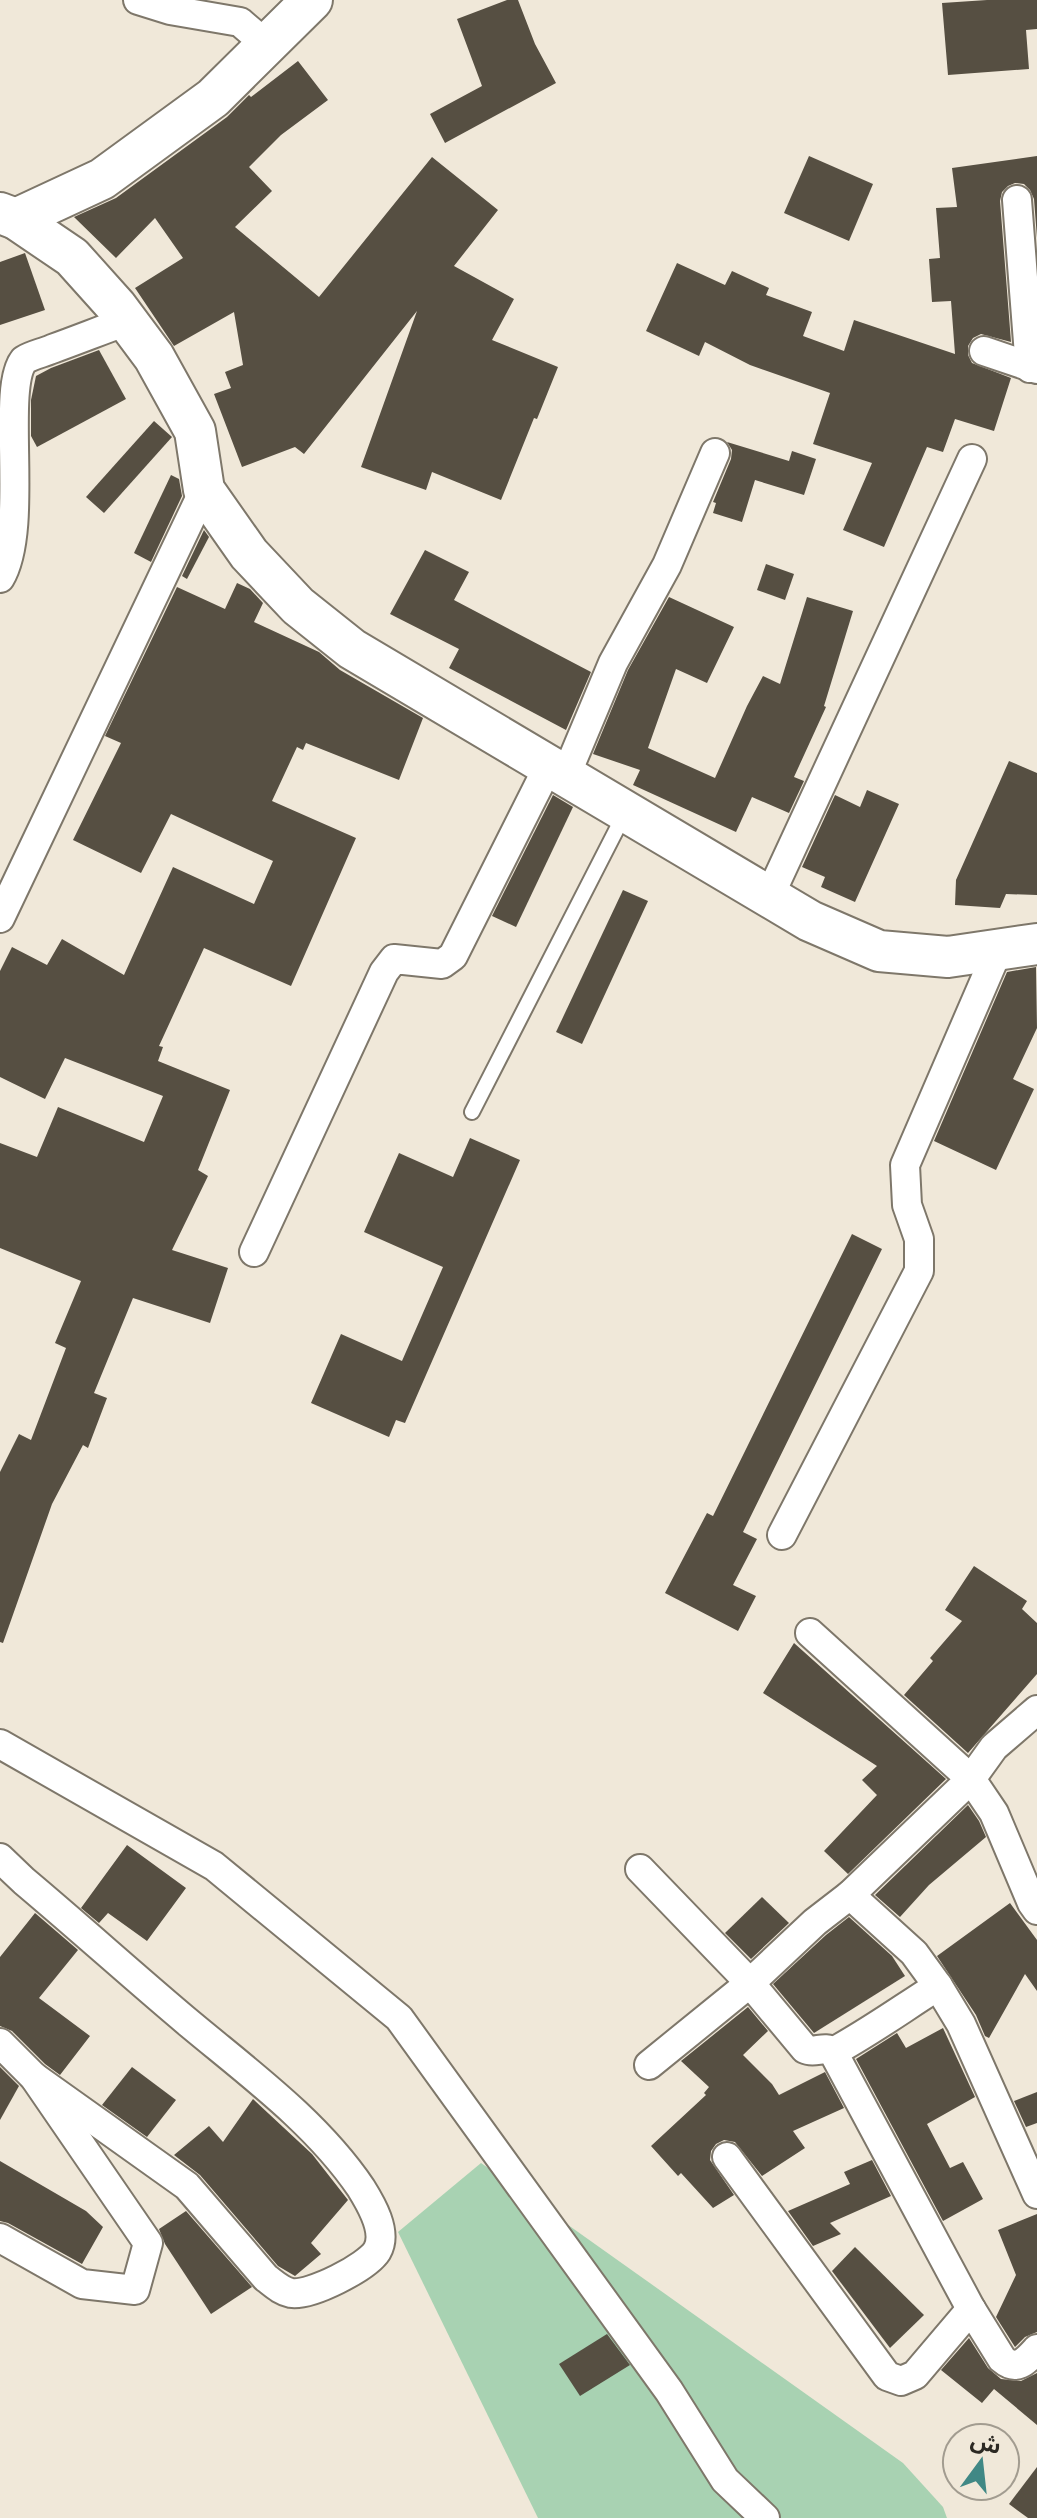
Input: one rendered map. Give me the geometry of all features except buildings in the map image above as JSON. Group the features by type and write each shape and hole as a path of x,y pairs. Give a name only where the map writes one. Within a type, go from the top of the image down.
{"street":[{"path":"138,0 170,10 240,22 268,46"},
{"path":"8,216 102,179 213,98 312,0"},
{"path":"984,351 1034,369 1017,200"},
{"path":"8,216 72,257 127,321 154,357 195,431 204,490 249,554 298,606 352,649 810,921 879,951 948,957 1037,944"},
{"path":"0,578 7,566 10,534 2,413 8,379 22,361 127,321"},
{"path":"254,1252 384,972 394,959 442,964 453,956 558,770 667,565 715,453"},
{"path":"769,897 972,459"},
{"path":"0,918 204,490"},
{"path":"782,1535 919,1271 919,1239 907,1205 905,1165 998,950"},
{"path":"810,1633 971,1779 994,1813 1037,1910"},
{"path":"649,2065 750,1983 815,1922 850,1895 971,1779 994,1747 1035,1715"},
{"path":"0,1744 214,1866 399,2018 669,2391 725,2480 765,2518"},
{"path":"0,1858 275,2096 335,2154 363,2191 379,2223 380,2240 376,2252 355,2269 322,2287 302,2293 279,2289 187,2186 34,2077 0,2043"},
{"path":"640,1869 750,1983 805,2049 825,2048 833,2052 971,2309 1006,2363 1025,2363 1037,2349"},
{"path":"850,1895 914,1953 938,1986 961,2024 1037,2194"},
{"path":"833,2052 876,2028 938,1986"},
{"path":"0,2238 82,2284 135,2290 148,2243 34,2077"},
{"path":"727,2157 887,2376 901,2381 915,2375 971,2309"}],"lane":[{"path":"472,1112 626,811"}],"green space":[{"path":"481,2163 903,2463 943,2507 947,2518 538,2518 398,2232"}]}
